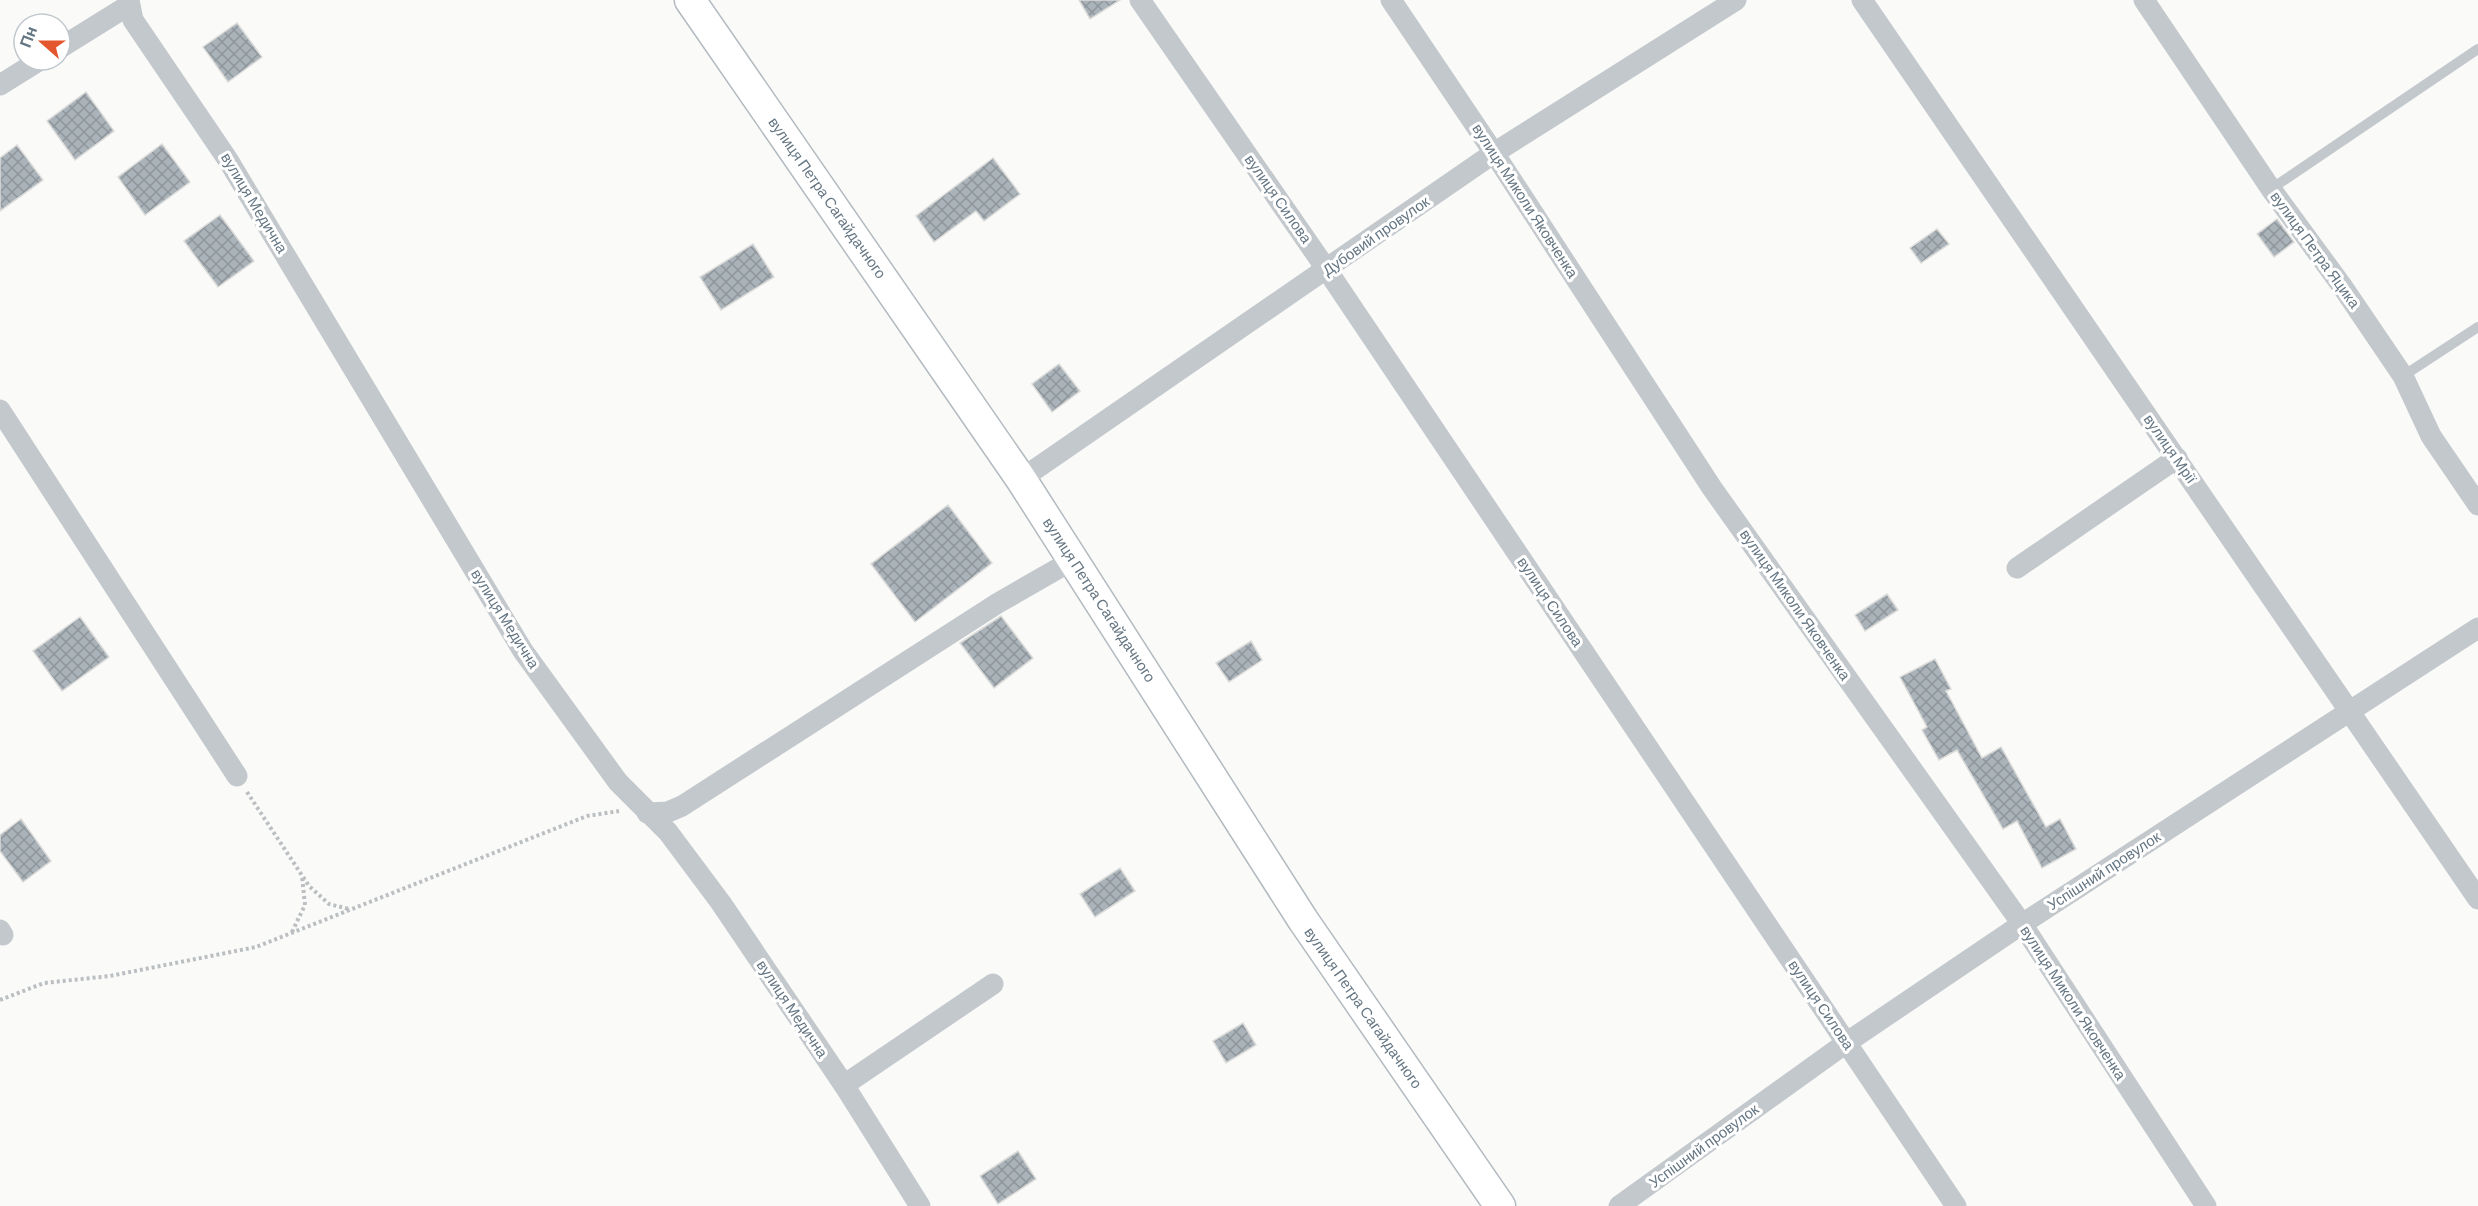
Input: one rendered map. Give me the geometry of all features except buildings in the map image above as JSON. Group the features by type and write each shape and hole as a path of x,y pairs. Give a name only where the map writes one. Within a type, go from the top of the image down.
{"street":[{"name":"вулиця Петра Сагайдачного","path":"690,0 1021,479 1303,920 1500,1206"},
{"name":"вулиця Силова","path":"1140,0 1327,270 1956,1206"},
{"name":"вулиця Миколи Яковченка","path":"1391,0 1494,153 1712,488 2022,924 2206,1206"},
{"name":"Дубовий провулок","path":"1021,479 1494,153 1736,0"},
{"name":"вулиця Мрії","path":"1862,0 2478,899"},
{"name":"вулиця Петра Яцика","path":"2144,0 2271,189 2343,286 2403,376 2431,436 2478,505"},
{"path":"72,40 129,3"},
{"name":"вулиця Медична","path":"129,3 137,27 228,160 523,651 618,782 668,832 697,870 844,1085 920,1206"},
{"path":"0,85 21,72"},
{"path":"0,410 237,776"},
{"path":"2017,568 2176,458"},
{"path":"647,813 668,812 682,806 998,603 1073,560"},
{"name":"Успішний провулок","path":"1619,1206 1846,1043 2022,924 2478,628"},
{"path":"844,1085 993,984"}],"lane":[{"path":"2271,189 2478,49"},
{"path":"2403,376 2478,327"}],"path":[{"path":"237,776 302,875 329,904 350,909"},
{"path":"0,1000 44,983 110,976 256,947 587,816 614,811 647,813"},
{"path":"292,933 305,905 302,875"}]}
